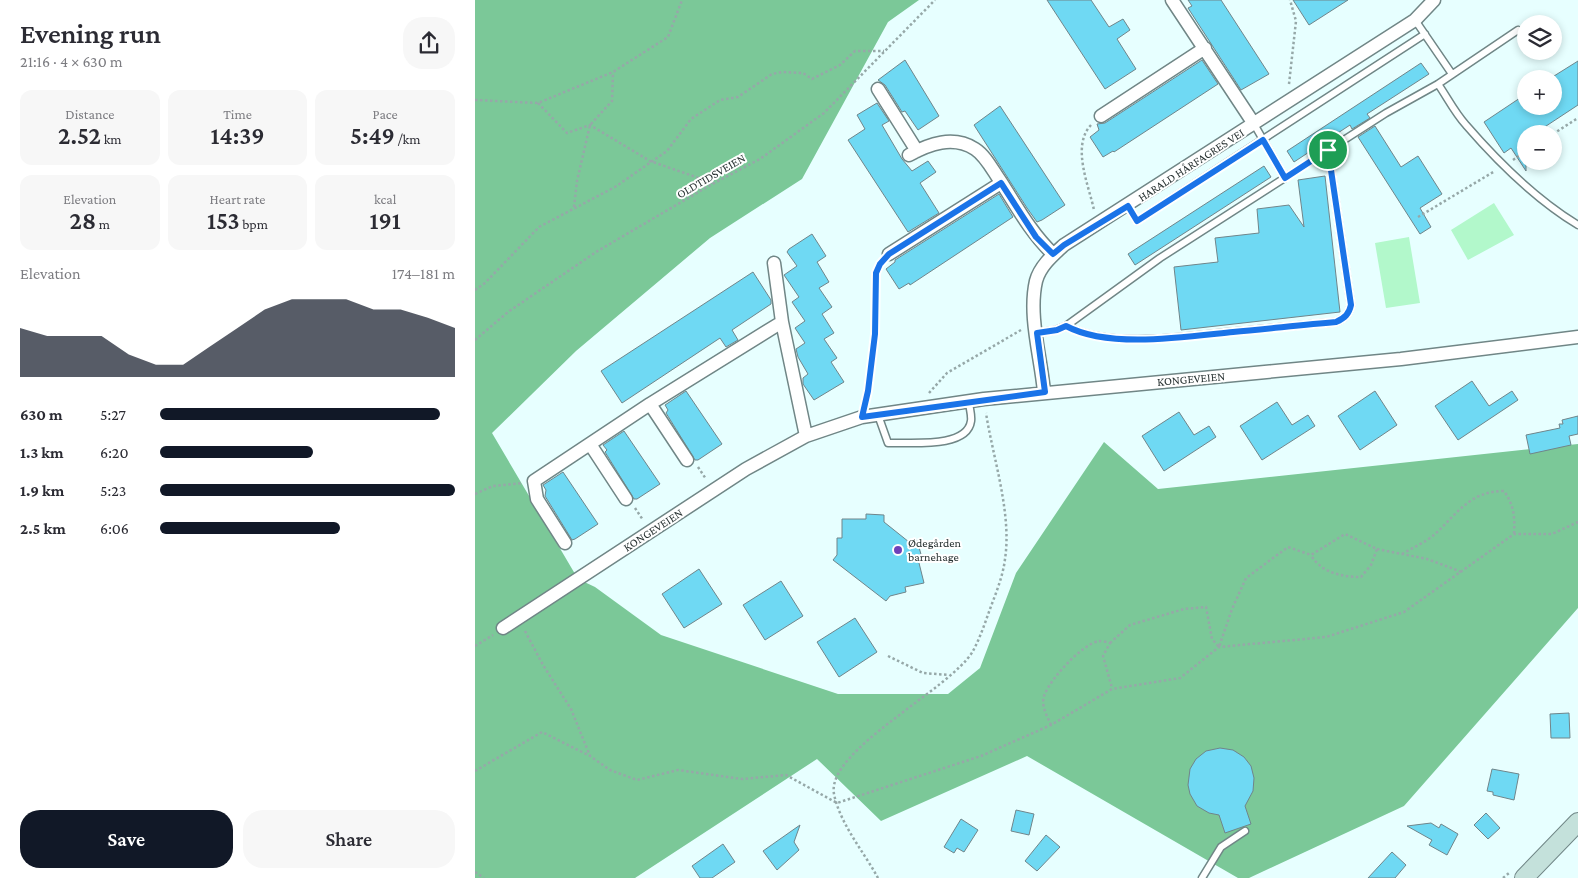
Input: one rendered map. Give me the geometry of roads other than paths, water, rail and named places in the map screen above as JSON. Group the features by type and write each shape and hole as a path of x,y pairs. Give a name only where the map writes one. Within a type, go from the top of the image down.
{"street":[{"name":"HARALD HÅRFAGRES VEI","path":"1172,0 1254,124"},
{"name":"HARALD HÅRFAGRES VEI","path":"1045,392 1033,305 1036,280 1046,261 1053,254 1098,224 1415,20 1434,0"},
{"path":"1101,116 1205,48"},
{"path":"878,89 913,153 939,142 952,141 969,146 986,160 1036,237 1053,254"},
{"path":"889,254 1001,183"},
{"path":"774,263 782,322 806,436"},
{"path":"565,543 537,499 533,481 650,404 782,322"},
{"name":"KONGEVEIEN","path":"503,628 746,469 806,436 862,417 1045,392 1401,359 1578,336"},
{"path":"650,404 687,460"},
{"path":"590,444 627,499"},
{"path":"1524,878 1578,822"}],"lane":[{"path":"1415,20 1452,74"},
{"path":"1036,327 1057,330 1066,326 1160,258 1386,113 1438,84 1517,31"},
{"path":"1128,206 1137,221 1425,34"},
{"path":"1438,84 1465,124 1504,165 1561,215 1578,225"},
{"path":"1254,124 1285,178"},
{"path":"1066,326 1080,334 1112,339 1182,337 1336,322 1343,319 1349,313 1351,305 1328,150"},
{"path":"878,415 888,443 953,440 965,434 971,421 969,401"},
{"path":"1202,878 1221,846 1245,831"}],"place":[{"name":"Ødegården barnehage","path":"898,550"}]}
